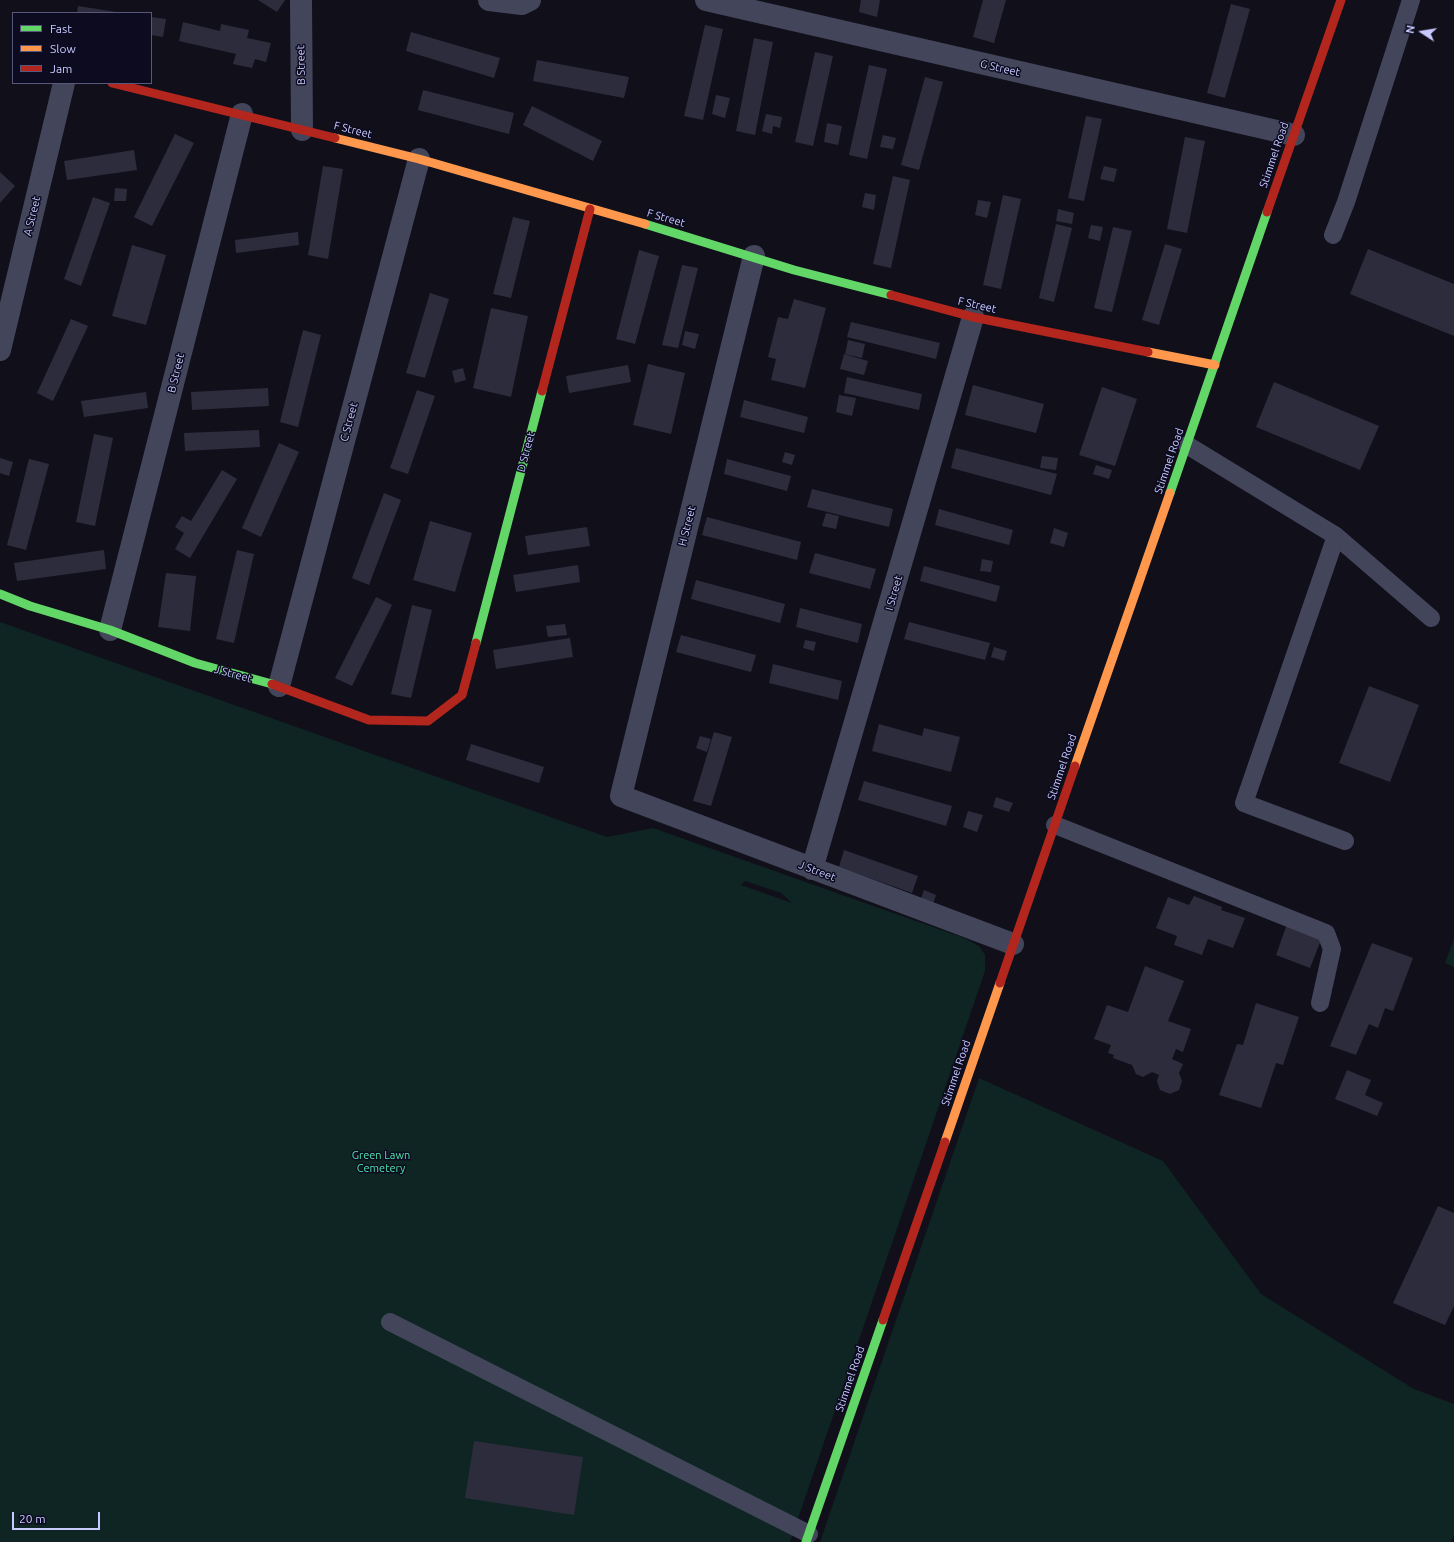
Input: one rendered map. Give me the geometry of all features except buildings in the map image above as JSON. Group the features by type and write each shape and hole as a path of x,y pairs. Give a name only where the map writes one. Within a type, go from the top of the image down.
{"street":[{"name":"B Street","path":"301,0 302,130"},
{"path":"493,1 522,4 530,0"},
{"name":"G Street","path":"706,0 1294,134"},
{"name":"Stimmel Road","path":"807,1538 1341,0"},
{"name":"A Street","path":"0,350 64,84"},
{"name":"F Street","path":"116,84 419,159 754,256 794,270 973,317 1214,365"},
{"name":"B Street","path":"110,630 242,114"},
{"name":"C Street","path":"279,686 419,159"},
{"name":"D Street","path":"462,695 590,209"},
{"name":"H Street","path":"621,796 754,256"},
{"name":"I Street","path":"812,869 973,317"},
{"name":"J Street","path":"0,594 30,606 110,630 195,663 279,686 369,720 428,721 462,695"},
{"name":"J Street","path":"621,796 1014,944"}],"lane":[{"path":"1333,235 1346,202 1411,0"},
{"path":"1187,445 1336,536 1431,618"},
{"path":"1336,536 1244,803 1345,841"},
{"path":"1055,825 1326,933 1332,949 1320,1003"},
{"path":"390,1322 807,1538"}],"green space":[{"name":"Green Lawn Cemetery","path":"0,622 607,837 653,828 964,938 979,946 985,955 985,971 790,1542 0,1542","holes":["745,881 781,893 792,903 741,885"]},
{"path":"1454,939 1454,967 1445,963"},
{"path":"979,1078 1163,1161 1261,1294 1414,1389 1454,1404 1454,1535 1451,1542 820,1542"}],"traffic: fast":[{"path":"1170,493 1267,212"},
{"path":"645,224 794,270 891,295"},
{"path":"476,643 542,391"},
{"path":"0,594 30,606 110,630 195,663 272,684"},
{"path":"806,1542 883,1320"}],"traffic: slow":[{"path":"335,138 419,159 645,224"},
{"path":"1148,352 1215,365"},
{"path":"1075,766 1170,493"},
{"path":"945,1142 1000,983"}],"traffic: jam":[{"path":"1267,212 1341,0"},
{"path":"116,84 335,138"},
{"path":"542,391 590,209"},
{"path":"891,295 973,317 1148,352"},
{"path":"272,684 369,720 428,721 462,695 476,643"},
{"path":"1000,983 1075,766"},
{"path":"883,1320 945,1142"}]}
